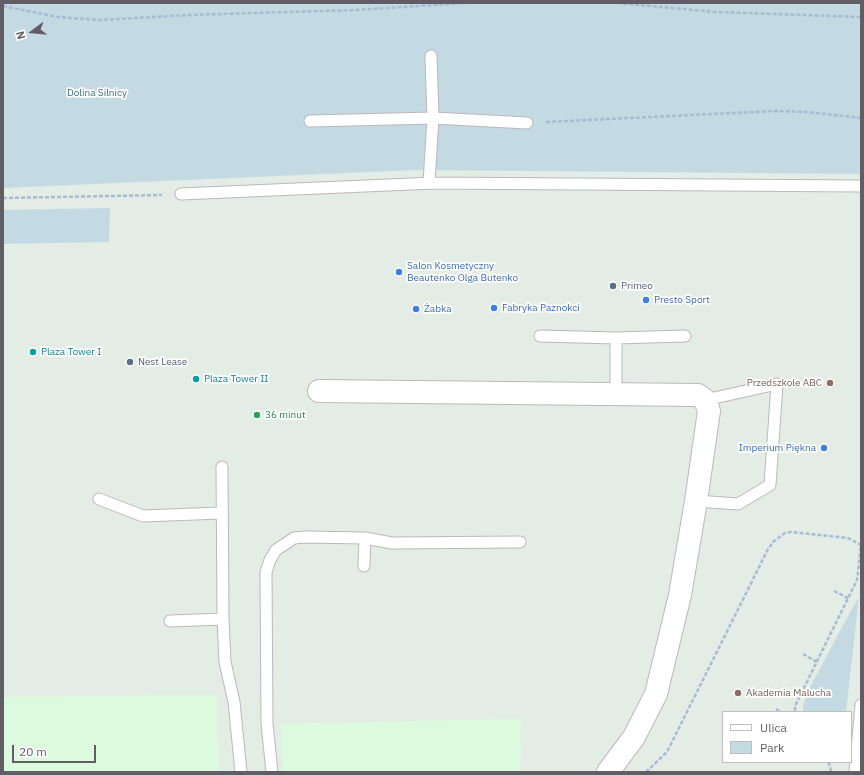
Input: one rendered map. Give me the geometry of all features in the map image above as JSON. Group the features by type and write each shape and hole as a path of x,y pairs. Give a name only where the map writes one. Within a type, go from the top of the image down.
{"street":[{"path":"320,391 698,395 705,400 709,411 696,501 680,595 656,694 634,737 608,772"}],"lane":[{"path":"429,183 433,118 431,56"},
{"path":"310,121 433,118 528,123"},
{"path":"181,194 429,183 861,186"},
{"path":"540,336 616,338 686,336"},
{"path":"616,338 616,394"},
{"path":"696,501 738,504 770,484 777,384 705,400"},
{"path":"222,467 221,512 225,662 234,702 241,772"},
{"path":"99,499 143,516 221,512"},
{"path":"272,772 267,709 266,572 270,560 276,550 294,538 306,537 365,538 392,543 520,542"},
{"path":"364,566 365,538"},
{"path":"170,621 223,619"},
{"path":"855,772 861,705"}],"path":[{"path":"3,6 58,17 100,20 190,15 354,10 466,3"},
{"path":"617,3 716,12 861,17"},
{"path":"528,123 775,111 806,112 861,118"},
{"path":"3,198 181,194"},
{"path":"646,772 667,752 768,549 779,536 785,532 791,532 848,538 861,545 857,580 793,711"},
{"path":"834,591 848,598"},
{"path":"803,654 817,662"},
{"path":"776,709 780,711"}],"shaded area":[{"path":"217,695 219,772 3,772 3,697"},
{"path":"521,719 520,772 283,772 281,724"}],"green space":[{"name":"Dolina Silnicy","path":"3,3 861,3 861,174 415,170 3,188"},
{"path":"110,208 109,242 3,244 3,210"},
{"path":"859,597 846,711 803,711 803,705 809,689"}],"place":[{"name":"Salon Kosmetyczny Beautenko Olga Butenko","path":"399,272"},
{"name":"Primeo","path":"613,286"},
{"name":"Presto Sport","path":"646,300"},
{"name":"Fabryka Paznokci","path":"494,308"},
{"name":"Żabka","path":"416,309"},
{"name":"Plaza Tower I","path":"33,352"},
{"name":"Nest Lease","path":"130,362"},
{"name":"Plaza Tower II","path":"196,379"},
{"name":"Przedszkole ABC","path":"830,383"},
{"name":"36 minut","path":"257,415"},
{"name":"Imperium Piękna","path":"824,448"},
{"name":"Akademia Malucha","path":"738,693"}]}
